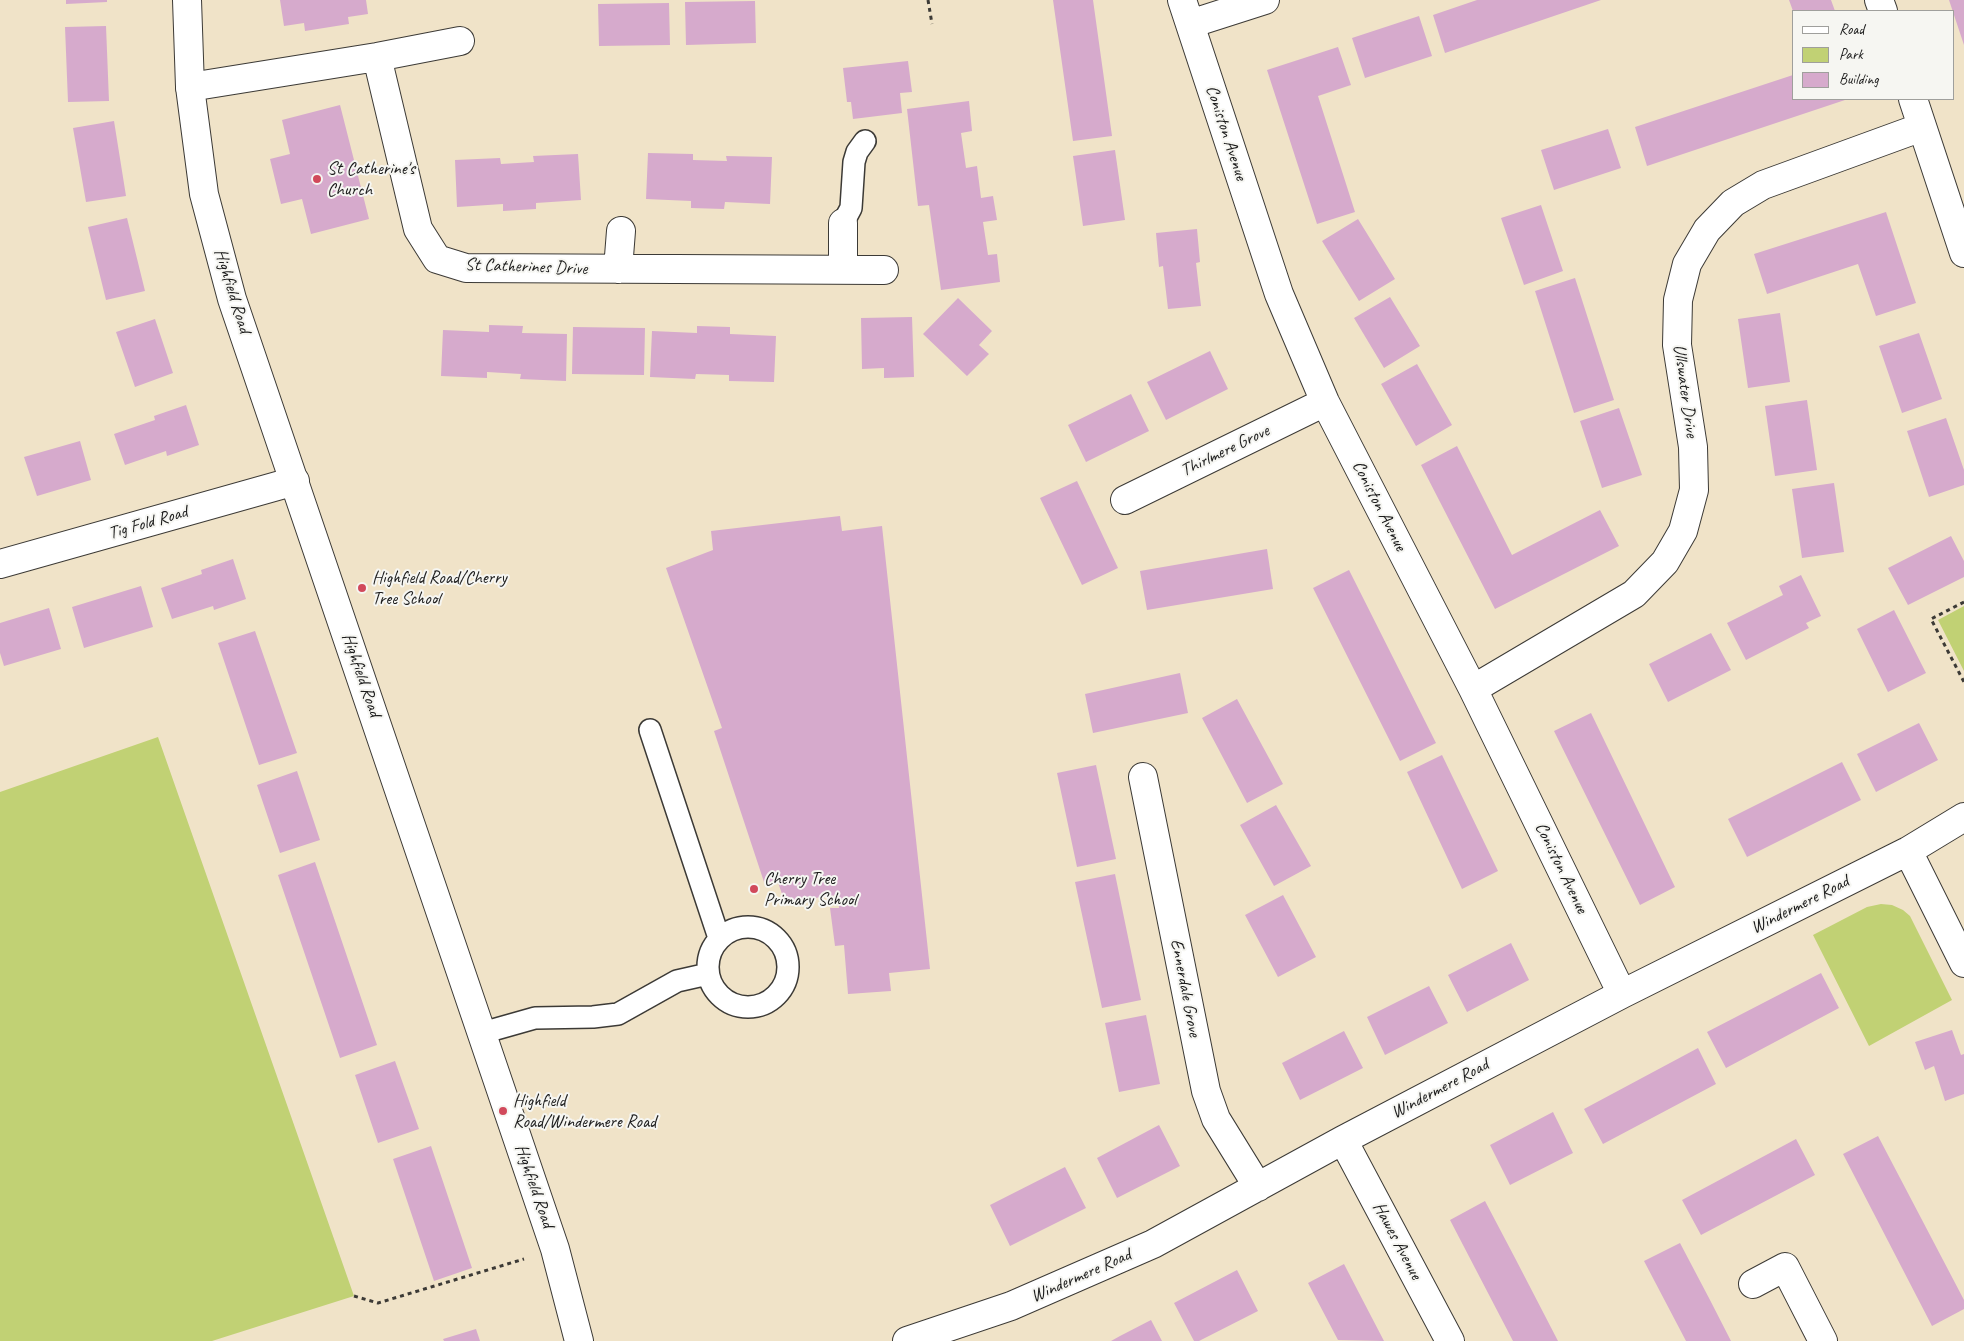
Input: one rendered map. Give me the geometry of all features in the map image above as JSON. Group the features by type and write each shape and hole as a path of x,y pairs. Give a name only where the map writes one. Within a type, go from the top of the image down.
{"street":[{"name":"Highfield Road","path":"187,0 190,87 204,194 232,299 555,1249 579,1341"},
{"path":"1186,12 1264,0"},
{"name":"Coniston Avenue","path":"1186,12 1279,294 1325,402 1474,689 1622,994"},
{"path":"190,87 377,57 460,41"},
{"name":"St Catherines Drive","path":"377,57 418,230 437,259 466,268 884,270"},
{"path":"1913,100 1964,253"},
{"name":"Ullswater Drive","path":"1474,689 1634,594 1666,562 1683,530 1694,490 1694,447 1677,345 1678,300 1687,264 1707,230 1733,203 1763,186 1922,127"},
{"path":"842,223 843,270"},
{"path":"618,269 620,231"},
{"name":"Thirlmere Grove","path":"1125,500 1325,402"},
{"name":"Tig Fold Road","path":"0,564 295,481"},
{"name":"Ennerdale Grove","path":"1143,777 1206,1091 1216,1119 1258,1187"},
{"name":"Windermere Road","path":"907,1341 1012,1306 1153,1244 1344,1140 1622,994 1908,851 1964,817"},
{"path":"1908,851 1964,963"},
{"name":"Hawes Avenue","path":"1344,1140 1450,1341"},
{"path":"1753,1284 1785,1267 1824,1341"}],"lane":[{"path":"842,223 851,208 855,157 865,141"},
{"path":"650,730 719,938"},
{"path":"742,926 755,926 767,931 778,939 785,950 788,962 787,976 782,989 772,999 760,1005 747,1007 733,1004 722,997 713,987 708,974 707,961 712,948 719,938 730,930 742,926"},
{"path":"482,1033 535,1018 593,1017 618,1014 677,981 708,974"}],"path":[{"path":"928,0 932,24"},
{"path":"1964,602 1932,619 1964,682"},
{"path":"354,1296 378,1303 555,1249"}],"green space":[{"path":"1964,606 1964,671 1938,620"},
{"path":"158,737 354,1296 212,1341 0,1341 0,792"},
{"path":"1881,904 1892,905 1910,916 1952,1000 1869,1046 1813,935 1867,907"}],"building":[{"path":"66,0 107,0 107,2 66,4"},
{"path":"280,0 366,0 368,14 348,17 349,24 305,31 304,23 284,26"},
{"path":"1053,0 1093,0 1112,136 1073,141"},
{"path":"1477,0 1601,0 1445,53 1433,15"},
{"path":"1789,0 1831,0 1835,10 1793,10"},
{"path":"1949,0 1964,0 1964,45 1954,10"},
{"path":"755,1 756,43 686,45 685,2"},
{"path":"669,3 670,45 599,46 598,4"},
{"path":"1419,16 1432,56 1365,78 1352,38"},
{"path":"106,26 109,101 68,102 65,27"},
{"path":"1338,47 1351,85 1318,96 1355,212 1317,224 1267,70"},
{"path":"908,61 912,92 900,93 902,113 853,119 851,102 847,102 843,68"},
{"path":"1792,75 1792,100 1845,100 1647,166 1635,127"},
{"path":"969,101 972,131 961,133 966,168 977,166 981,198 993,196 997,220 983,222 988,255 997,254 1000,282 941,290 929,205 918,206 907,109"},
{"name":"St Catherine's Church","path":"340,105 369,219 311,234 302,199 281,204 270,159 290,154 282,120"},
{"path":"114,121 126,196 86,202 73,128"},
{"path":"1608,129 1621,168 1554,190 1541,150"},
{"path":"1115,150 1125,220 1083,226 1073,156"},
{"path":"648,153 693,154 693,160 727,161 726,156 772,157 770,204 725,202 724,209 691,208 691,201 646,199"},
{"path":"578,154 581,200 536,203 536,209 503,211 503,204 457,207 455,160 500,158 501,164 534,162 533,156"},
{"path":"1541,205 1563,271 1524,285 1501,218"},
{"path":"1886,212 1916,303 1876,316 1858,264 1767,294 1754,254"},
{"path":"127,218 145,291 106,300 88,227"},
{"path":"1358,219 1395,279 1359,301 1322,241"},
{"path":"1197,229 1200,262 1196,263 1201,306 1168,309 1163,266 1159,267 1156,233"},
{"path":"1575,278 1614,400 1574,413 1535,291"},
{"path":"1390,297 1420,346 1384,368 1354,318"},
{"path":"958,298 992,331 979,345 989,354 967,376 923,334"},
{"path":"1780,313 1790,382 1748,388 1738,319"},
{"path":"912,317 914,377 884,378 884,368 862,369 861,318"},
{"path":"155,319 173,373 135,387 116,332"},
{"path":"489,325 523,326 522,333 567,334 566,381 520,379 521,374 487,372 487,378 441,376 443,330 489,332"},
{"path":"697,326 730,327 730,334 776,336 774,382 729,381 729,375 696,374 695,379 650,377 652,331 697,333"},
{"path":"573,327 645,328 644,375 572,374"},
{"path":"1919,333 1942,399 1902,413 1879,346"},
{"path":"1210,351 1228,389 1166,420 1147,382"},
{"path":"1417,364 1452,425 1416,446 1381,384"},
{"path":"1131,394 1149,431 1086,462 1068,425"},
{"path":"1807,400 1817,470 1775,476 1765,406"},
{"path":"186,405 199,445 167,456 166,451 125,465 114,434 155,420 154,416"},
{"path":"1619,408 1642,475 1602,488 1580,421"},
{"path":"1946,418 1964,470 1964,485 1929,497 1907,431"},
{"path":"80,441 91,480 37,496 24,457"},
{"path":"1457,446 1512,555 1600,510 1619,546 1495,609 1421,465"},
{"path":"1077,481 1118,568 1082,585 1040,498"},
{"path":"1834,483 1844,552 1802,558 1792,489"},
{"path":"840,516 842,531 882,526 930,969 889,973 891,991 848,994 844,945 835,946 830,908 839,908 838,895 785,902 777,880 765,885 714,731 722,728 666,568 713,550 711,531"},
{"path":"1951,536 1964,561 1964,577 1908,605 1888,568"},
{"path":"1267,549 1273,589 1147,610 1140,571"},
{"path":"233,559 246,599 214,610 213,606 172,619 161,588 202,574 201,570"},
{"path":"1349,570 1436,743 1400,761 1313,588"},
{"path":"1801,575 1821,616 1806,623 1809,628 1746,660 1727,623 1783,595 1779,586"},
{"path":"141,586 153,627 84,648 72,607"},
{"path":"49,608 61,649 4,666 0,653 0,623"},
{"path":"1894,610 1926,673 1888,692 1857,629"},
{"path":"255,631 297,753 259,765 218,643"},
{"path":"1711,633 1731,670 1668,702 1649,664"},
{"path":"1180,673 1188,713 1093,733 1085,694"},
{"path":"1237,699 1283,784 1247,803 1202,718"},
{"path":"1591,713 1675,887 1640,905 1554,731"},
{"path":"1919,723 1938,760 1876,792 1857,754"},
{"path":"1442,755 1498,871 1462,889 1407,772"},
{"path":"1842,762 1861,800 1747,857 1728,819"},
{"path":"1096,765 1116,859 1077,867 1057,773"},
{"path":"297,771 320,840 280,853 257,785"},
{"path":"1276,805 1311,866 1274,886 1240,825"},
{"path":"315,862 377,1045 340,1058 278,875"},
{"path":"1115,874 1141,1000 1102,1008 1075,882"},
{"path":"1283,895 1316,957 1278,977 1245,915"},
{"path":"1511,943 1529,980 1467,1012 1448,975"},
{"path":"1821,973 1839,1008 1726,1068 1707,1032"},
{"path":"1429,986 1448,1023 1385,1055 1367,1017"},
{"path":"1146,1015 1160,1084 1119,1092 1105,1023"},
{"path":"1952,1030 1961,1055 1964,1054 1964,1094 1945,1101 1934,1066 1925,1070 1915,1042"},
{"path":"1344,1031 1363,1068 1300,1100 1282,1063"},
{"path":"1698,1048 1716,1084 1603,1144 1584,1109"},
{"path":"395,1061 419,1129 378,1143 355,1075"},
{"path":"1553,1112 1573,1153 1510,1185 1490,1145"},
{"path":"1159,1125 1180,1166 1117,1198 1097,1158"},
{"path":"1878,1136 1964,1300 1964,1309 1932,1326 1843,1154"},
{"path":"1796,1139 1815,1175 1701,1235 1682,1200"},
{"path":"431,1146 472,1268 434,1281 393,1159"},
{"path":"1065,1167 1086,1208 1010,1246 990,1205"},
{"path":"1485,1201 1558,1341 1513,1341 1450,1220"},
{"path":"1680,1243 1731,1341 1686,1341 1644,1261"},
{"path":"1344,1264 1384,1341 1338,1340 1308,1283"},
{"path":"1237,1270 1258,1311 1199,1341 1194,1341 1174,1303"},
{"path":"1151,1320 1162,1341 1111,1341 1120,1336"},
{"path":"476,1329 480,1341 444,1341 443,1339"}],"place":[{"name":"St Catherine's Church","path":"317,179"},
{"name":"Highfield Road/Cherry Tree School","path":"362,588"},
{"name":"Cherry Tree Primary School","path":"754,889"},
{"name":"Highfield Road/Windermere Road","path":"503,1111"}]}
